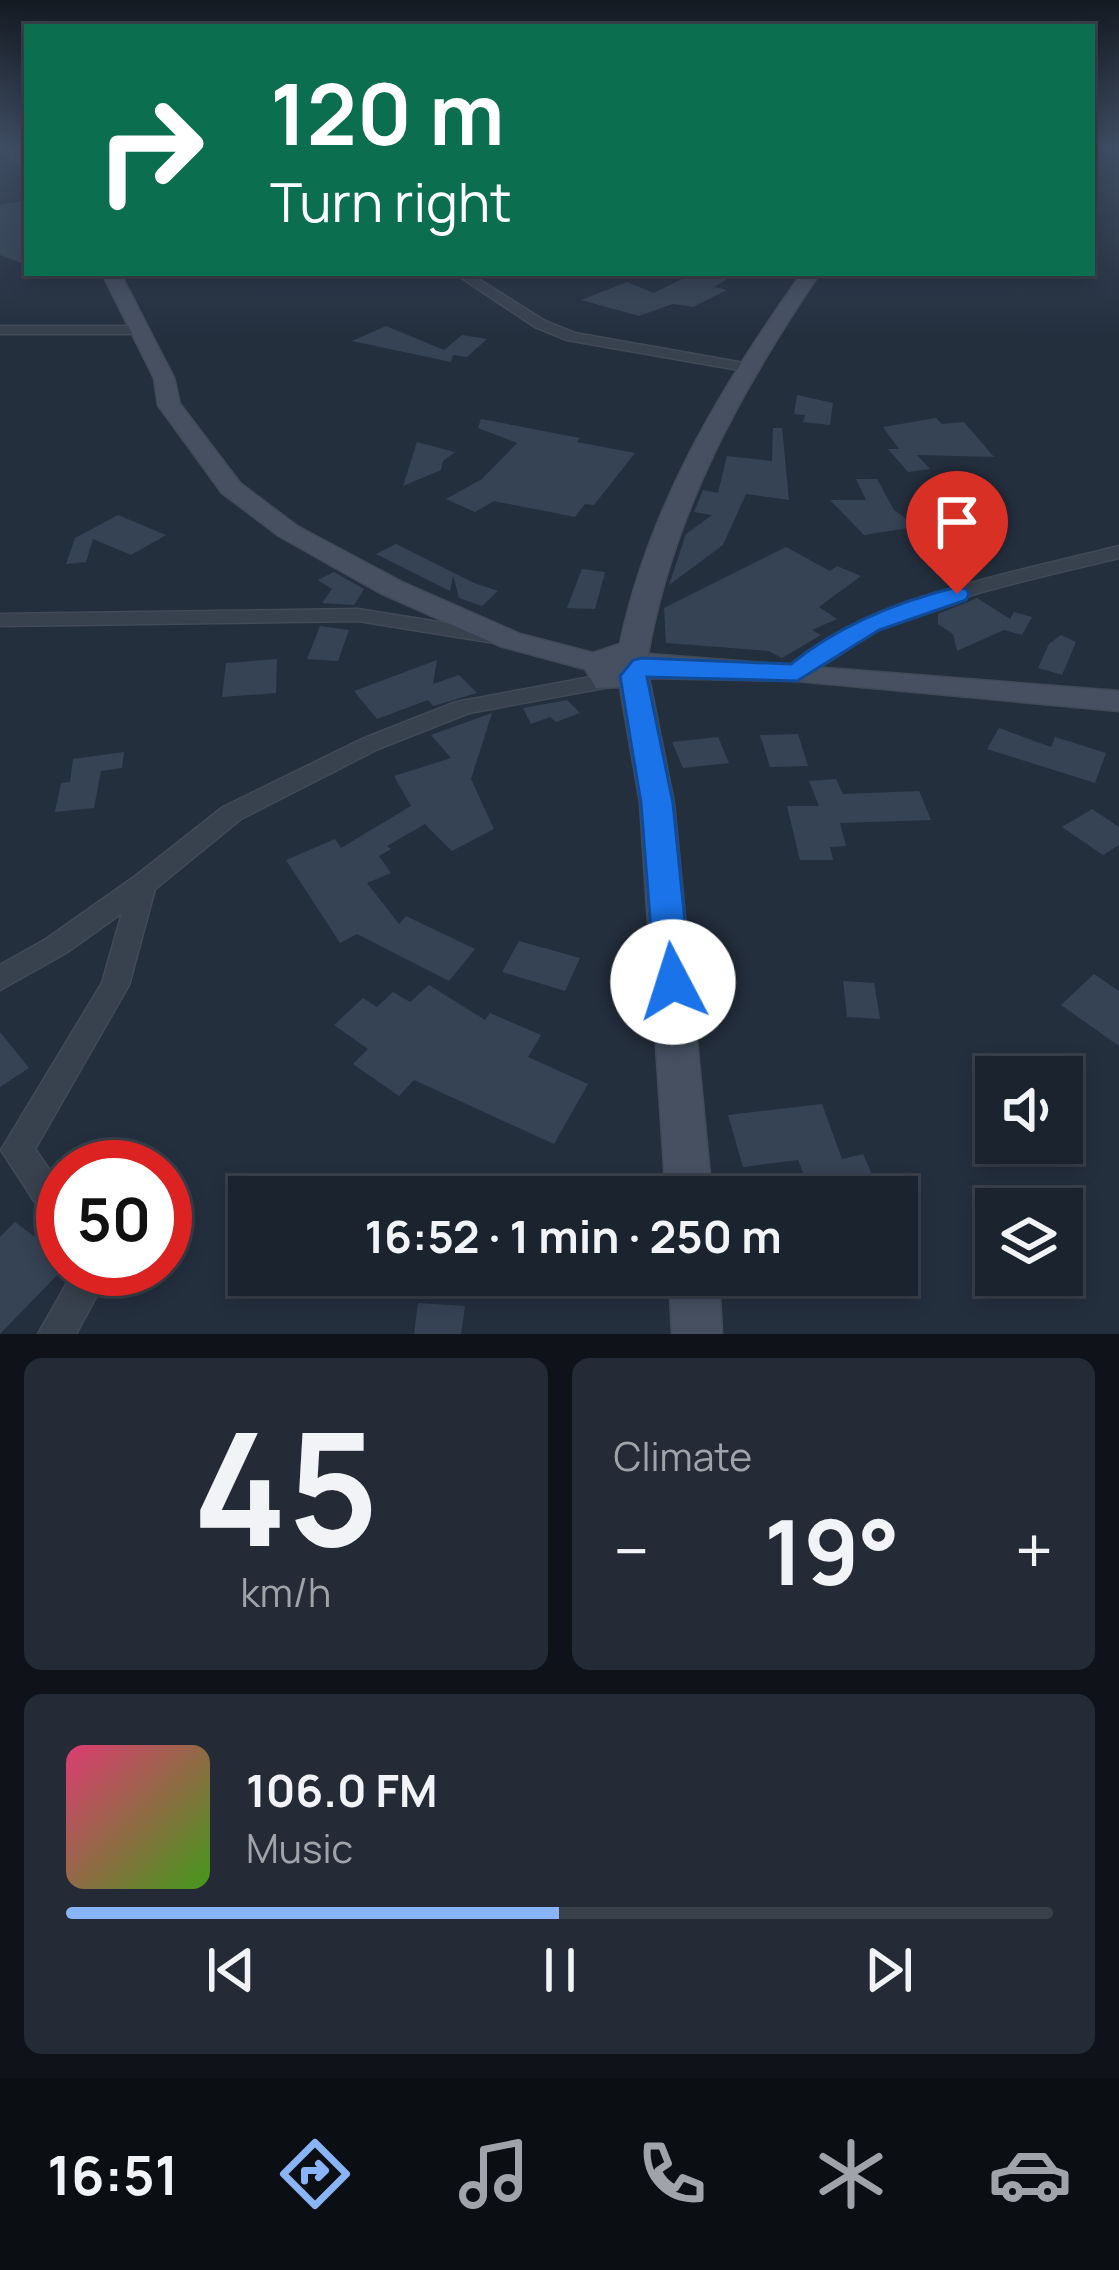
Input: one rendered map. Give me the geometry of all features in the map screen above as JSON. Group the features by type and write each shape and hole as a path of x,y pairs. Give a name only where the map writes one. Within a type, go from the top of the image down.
{"street":[{"path":"111,276 155,359 169,405 231,488 288,531 392,588 510,640"},
{"path":"465,276 540,324 572,337 750,368"},
{"path":"686,1176 657,803 618,668 656,554 750,368 810,276"},
{"path":"0,330 137,330"},
{"path":"797,672 830,646 921,604 1119,552"},
{"path":"0,620 358,615 510,640 618,668 797,672 1119,701"},
{"path":"0,979 143,884 232,812 409,725 618,668"},
{"path":"36,1178 16,1150 115,986 143,884"},
{"path":"56,1334 78,1296"},
{"path":"695,1296 698,1334"}],"building":[{"path":"0,210 24,210 24,264 0,255"},
{"path":"688,276 732,276 714,287 727,290 693,307 673,304 639,316 581,300 627,282 654,293"},
{"path":"386,326 444,350 462,335 487,339 467,357 453,355 451,362 352,341"},
{"path":"797,395 833,403 830,425 803,422 805,415 794,414"},
{"path":"936,418 942,424 964,422 994,457 917,455 930,469 908,472 888,449 899,449 883,427"},
{"path":"481,419 635,453 594,505 585,504 575,517 494,501 475,512 446,499 482,479 517,443 478,428"},
{"path":"773,428 782,428 789,500 746,494 723,545 669,585 686,534 712,515 694,512 703,490 718,493 727,456 772,461"},
{"path":"417,442 455,452 443,461 441,470 403,486"},
{"path":"856,479 877,479 894,510 914,524 912,516 959,503 978,517 864,535 830,500 866,500"},
{"path":"118,515 166,535 131,555 93,539 86,562 66,564 75,538"},
{"path":"970,526 989,548 948,552 938,541"},
{"path":"396,544 498,591 482,606 459,598 453,575 450,591 376,554"},
{"path":"786,547 830,571 837,566 861,576 819,607 837,619 812,630 821,635 782,658 769,651 666,643 664,608"},
{"path":"582,569 605,572 595,609 567,608"},
{"path":"334,572 364,589 354,605 322,603 332,589 318,580"},
{"path":"977,598 1010,619 1014,612 1032,617 1022,635 1004,630 957,651 953,634 938,624 938,614"},
{"path":"320,626 349,630 338,661 307,659"},
{"path":"1061,635 1076,642 1062,675 1038,668 1049,644"},
{"path":"277,659 276,693 222,697 226,663"},
{"path":"437,660 433,684 459,675 477,693 433,706 428,700 377,719 354,691"},
{"path":"567,700 580,713 556,722 550,717 531,724 523,708"},
{"path":"492,713 471,779 494,829 452,851 425,824 387,846 391,849 379,856 391,873 367,883 399,924 406,916 475,949 449,981 357,934 340,943 286,860 335,839 341,848 411,806 394,776 451,758 431,735"},
{"path":"999,728 1051,747 1055,737 1106,753 1095,783 987,749"},
{"path":"798,734 808,766 770,767 760,735"},
{"path":"718,737 729,763 683,768 672,742"},
{"path":"124,752 122,768 101,771 94,808 55,812 61,783 70,782 73,759"},
{"path":"836,779 843,794 919,791 931,820 840,823 846,846 830,847 833,860 800,860 787,806 819,806 809,781"},
{"path":"1092,809 1119,827 1119,845 1103,855 1062,827"},
{"path":"519,941 580,958 565,991 502,972"},
{"path":"1094,974 1119,991 1119,1046 1061,1005"},
{"path":"843,981 874,983 880,1019 847,1017"},
{"path":"429,985 485,1020 490,1013 541,1035 528,1057 588,1084 554,1144 414,1080 399,1096 353,1064 368,1049 334,1025 363,998 377,1007 393,992 410,1002"},
{"path":"0,1032 29,1068 0,1087"},
{"path":"822,1104 842,1159 863,1154 873,1176 804,1176 798,1160 743,1167 728,1115"},
{"path":"15,1222 36,1238 37,1296 0,1334 0,1237"},
{"path":"418,1303 465,1306 461,1334 414,1334"}],"route":[{"path":"673,982 657,803 633,676 642,666 797,672 869,624 957,594"}]}
